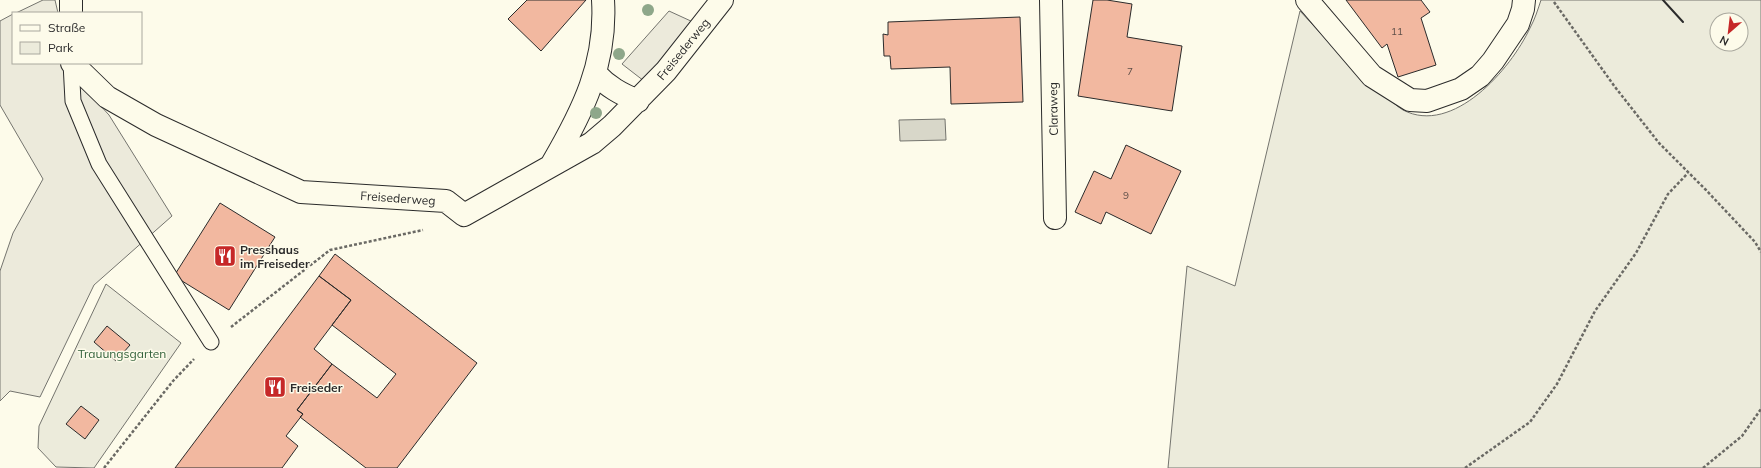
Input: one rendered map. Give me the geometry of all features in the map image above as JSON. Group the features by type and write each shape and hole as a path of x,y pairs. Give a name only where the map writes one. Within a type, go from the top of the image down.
{"street":[{"path":"71,0 71,12"},
{"path":"551,165 584,105 595,73 602,36 603,0"},
{"name":"Freisederweg","path":"72,64 107,97 156,125 300,192 446,201 464,215 592,143 638,101 666,71 722,0"},
{"name":"Claraweg","path":"1051,0 1055,218"},
{"path":"1306,0 1372,76 1410,100 1427,101 1461,89 1480,76 1507,43 1518,24 1523,9 1524,0"},
{"path":"595,73 606,85 638,101"}],"lane":[{"path":"71,64 73,101 99,164 211,342"}],"path":[{"path":"1552,0 1658,143 1755,242 1761,252"},
{"path":"1464,468 1530,422 1557,384 1595,311 1636,254 1668,194 1688,173"},
{"path":"104,468 173,381 211,342 330,250 420,231 464,215"},
{"path":"1703,468 1742,436 1761,410"}],"green space":[{"path":"1541,0 1761,0 1761,468 1168,468 1187,266 1235,286 1300,11 1340,54 1398,107 1422,116 1441,114 1460,106 1478,94 1495,79 1509,62 1521,44 1533,21"},
{"name":"Trauungsgarten","path":"106,284 181,343 94,468 56,467 38,448 39,426"}],"shaded area":[{"path":"43,0 55,0 58,12 18,12"},
{"path":"669,11 693,22 644,81 622,64"},
{"path":"12,15 12,64 66,64 67,69 109,115 172,216 94,285 40,397 10,391 0,401 0,271 13,233 43,179 0,105 0,21"},
{"path":"945,119 946,140 900,141 899,120"}],"building":[{"path":"527,0 586,0 541,51 508,19"},
{"path":"1093,0 1107,0 1132,4 1127,37 1182,46 1172,111 1078,96"},
{"path":"1346,0 1421,0 1430,12 1421,18 1436,65 1398,77 1387,44 1382,48"},
{"path":"1020,17 1023,102 951,104 950,67 891,69 890,56 884,56 883,34 888,35 888,22"},
{"path":"1126,145 1181,171 1151,234 1106,212 1101,224 1075,212 1094,171 1111,179"},
{"name":"Presshaus im Freiseder","path":"220,203 275,237 229,310 174,276"},
{"path":"335,254 477,363 397,468 366,468 300,417 303,414 297,410 332,364 377,398 396,374 332,325 351,300 319,276"},
{"name":"Freiseder","path":"319,276 351,300 314,349 332,364 297,410 303,414 286,436 298,446 282,468 175,468"},
{"path":"107,326 130,345 116,361 94,342"},
{"path":"81,406 99,420 85,439 66,424"}],"wall":[{"path":"1663,0 1683,22"}],"place":[{"name":"Presshaus im Freiseder","path":"225,256"},
{"name":"Freiseder","path":"275,387"}]}
